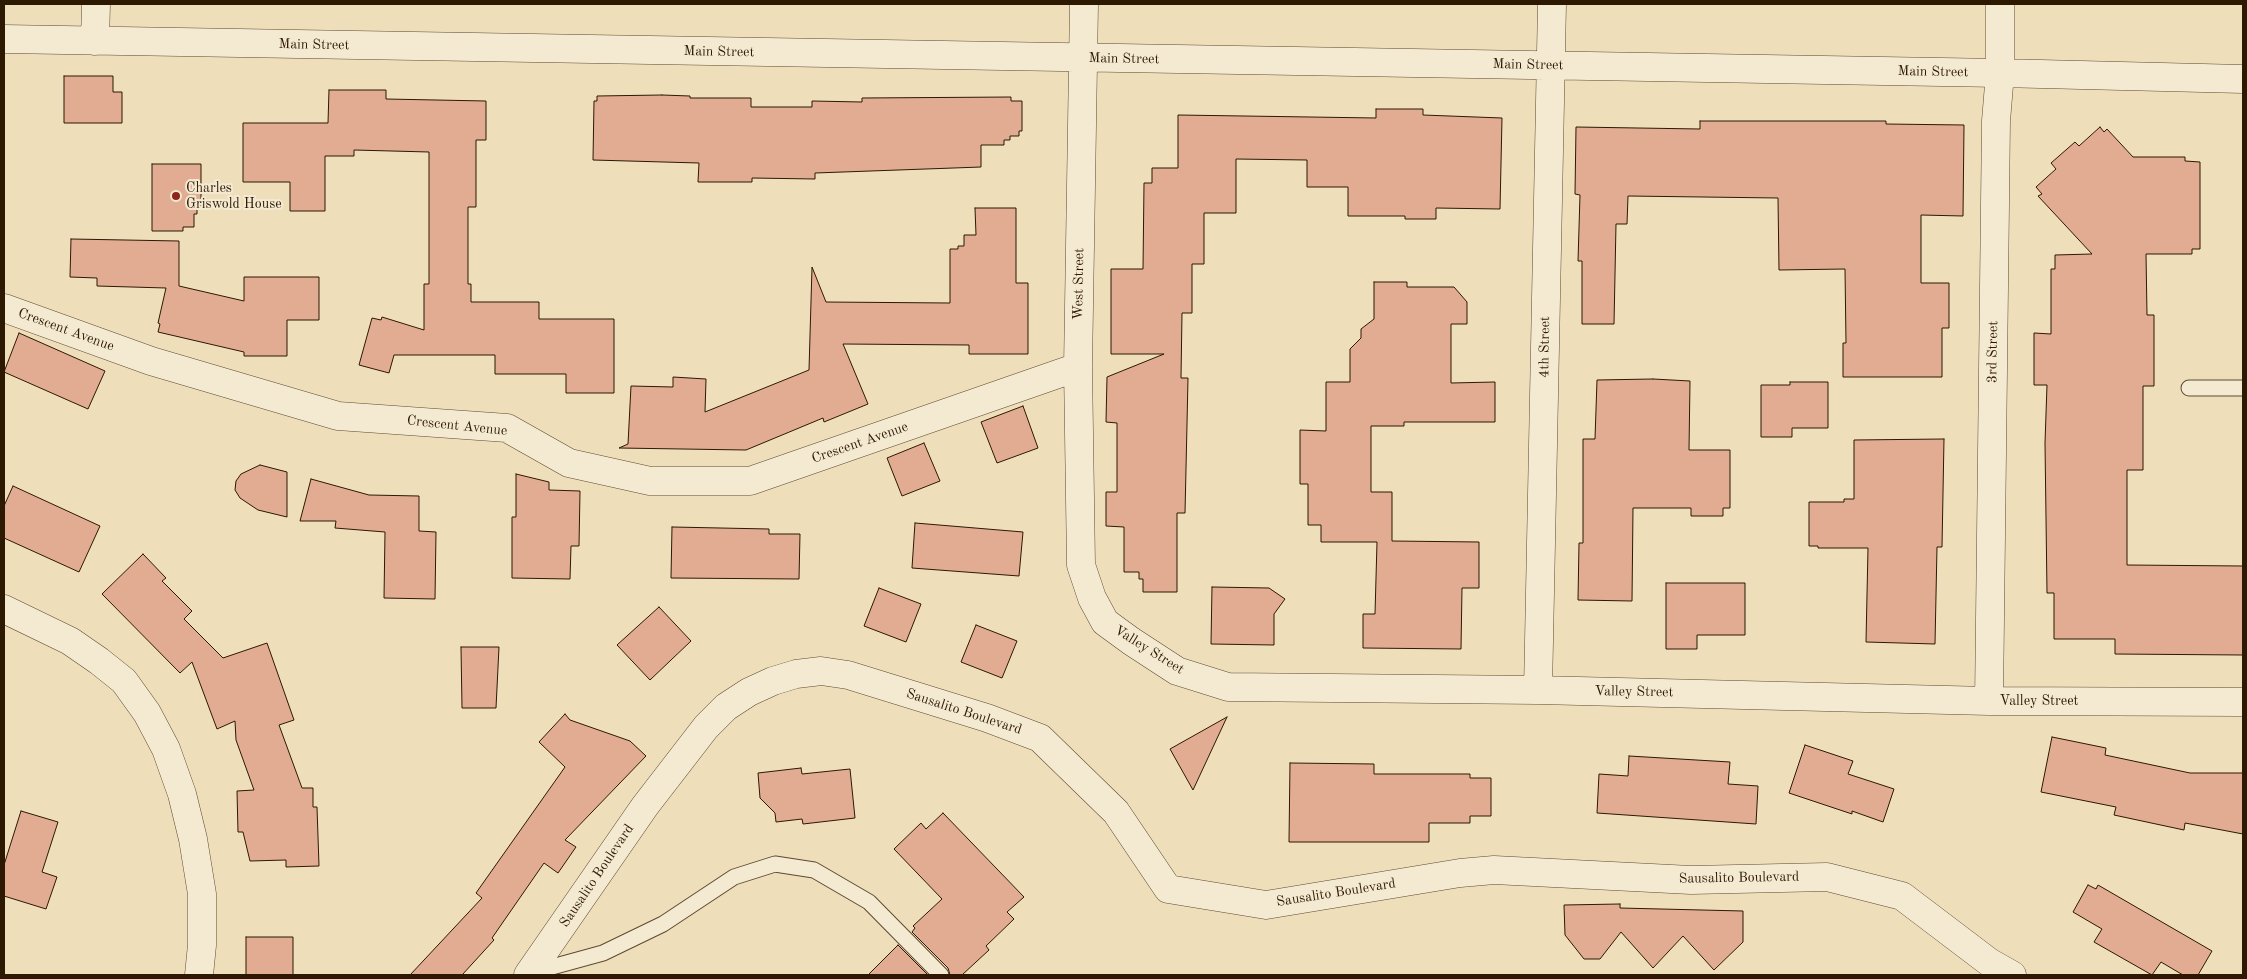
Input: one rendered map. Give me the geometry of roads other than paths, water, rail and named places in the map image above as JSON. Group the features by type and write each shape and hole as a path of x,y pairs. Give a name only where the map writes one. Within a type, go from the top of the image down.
{"street":[{"path":"95,41 96,4"},
{"name":"West Street","path":"1081,565 1078,367 1084,4"},
{"name":"4th Street","path":"1538,690 1552,4"},
{"name":"3rd Street","path":"1989,701 1996,121 2000,73 2000,4"},
{"name":"Main Street","path":"4,39 2000,73 2243,79"},
{"name":"Crescent Avenue","path":"4,308 151,361 338,416 507,428 569,462 650,481 750,481 1078,367"},
{"name":"Valley Street","path":"1081,565 1092,598 1105,622 1131,642 1177,670 1228,687 1538,690 1989,701 2243,702"},
{"path":"4,609 70,642 124,682 147,713 166,749 182,794 194,839 202,894 199,975"},
{"name":"Sausalito Boulevard","path":"529,974 645,806 706,727 726,707 749,692 773,681 796,674 821,671 848,675 987,718 1040,738 1116,812 1168,889 1266,905 1460,873 1494,870 1691,880 1827,877 1902,896 1997,971"}],"lane":[{"path":"2190,388 2243,388"},
{"path":"529,974 603,953 663,924 734,876 775,864 814,870 868,902 941,975"}],"place":[{"name":"Charles Griswold House","path":"176,196"}]}
